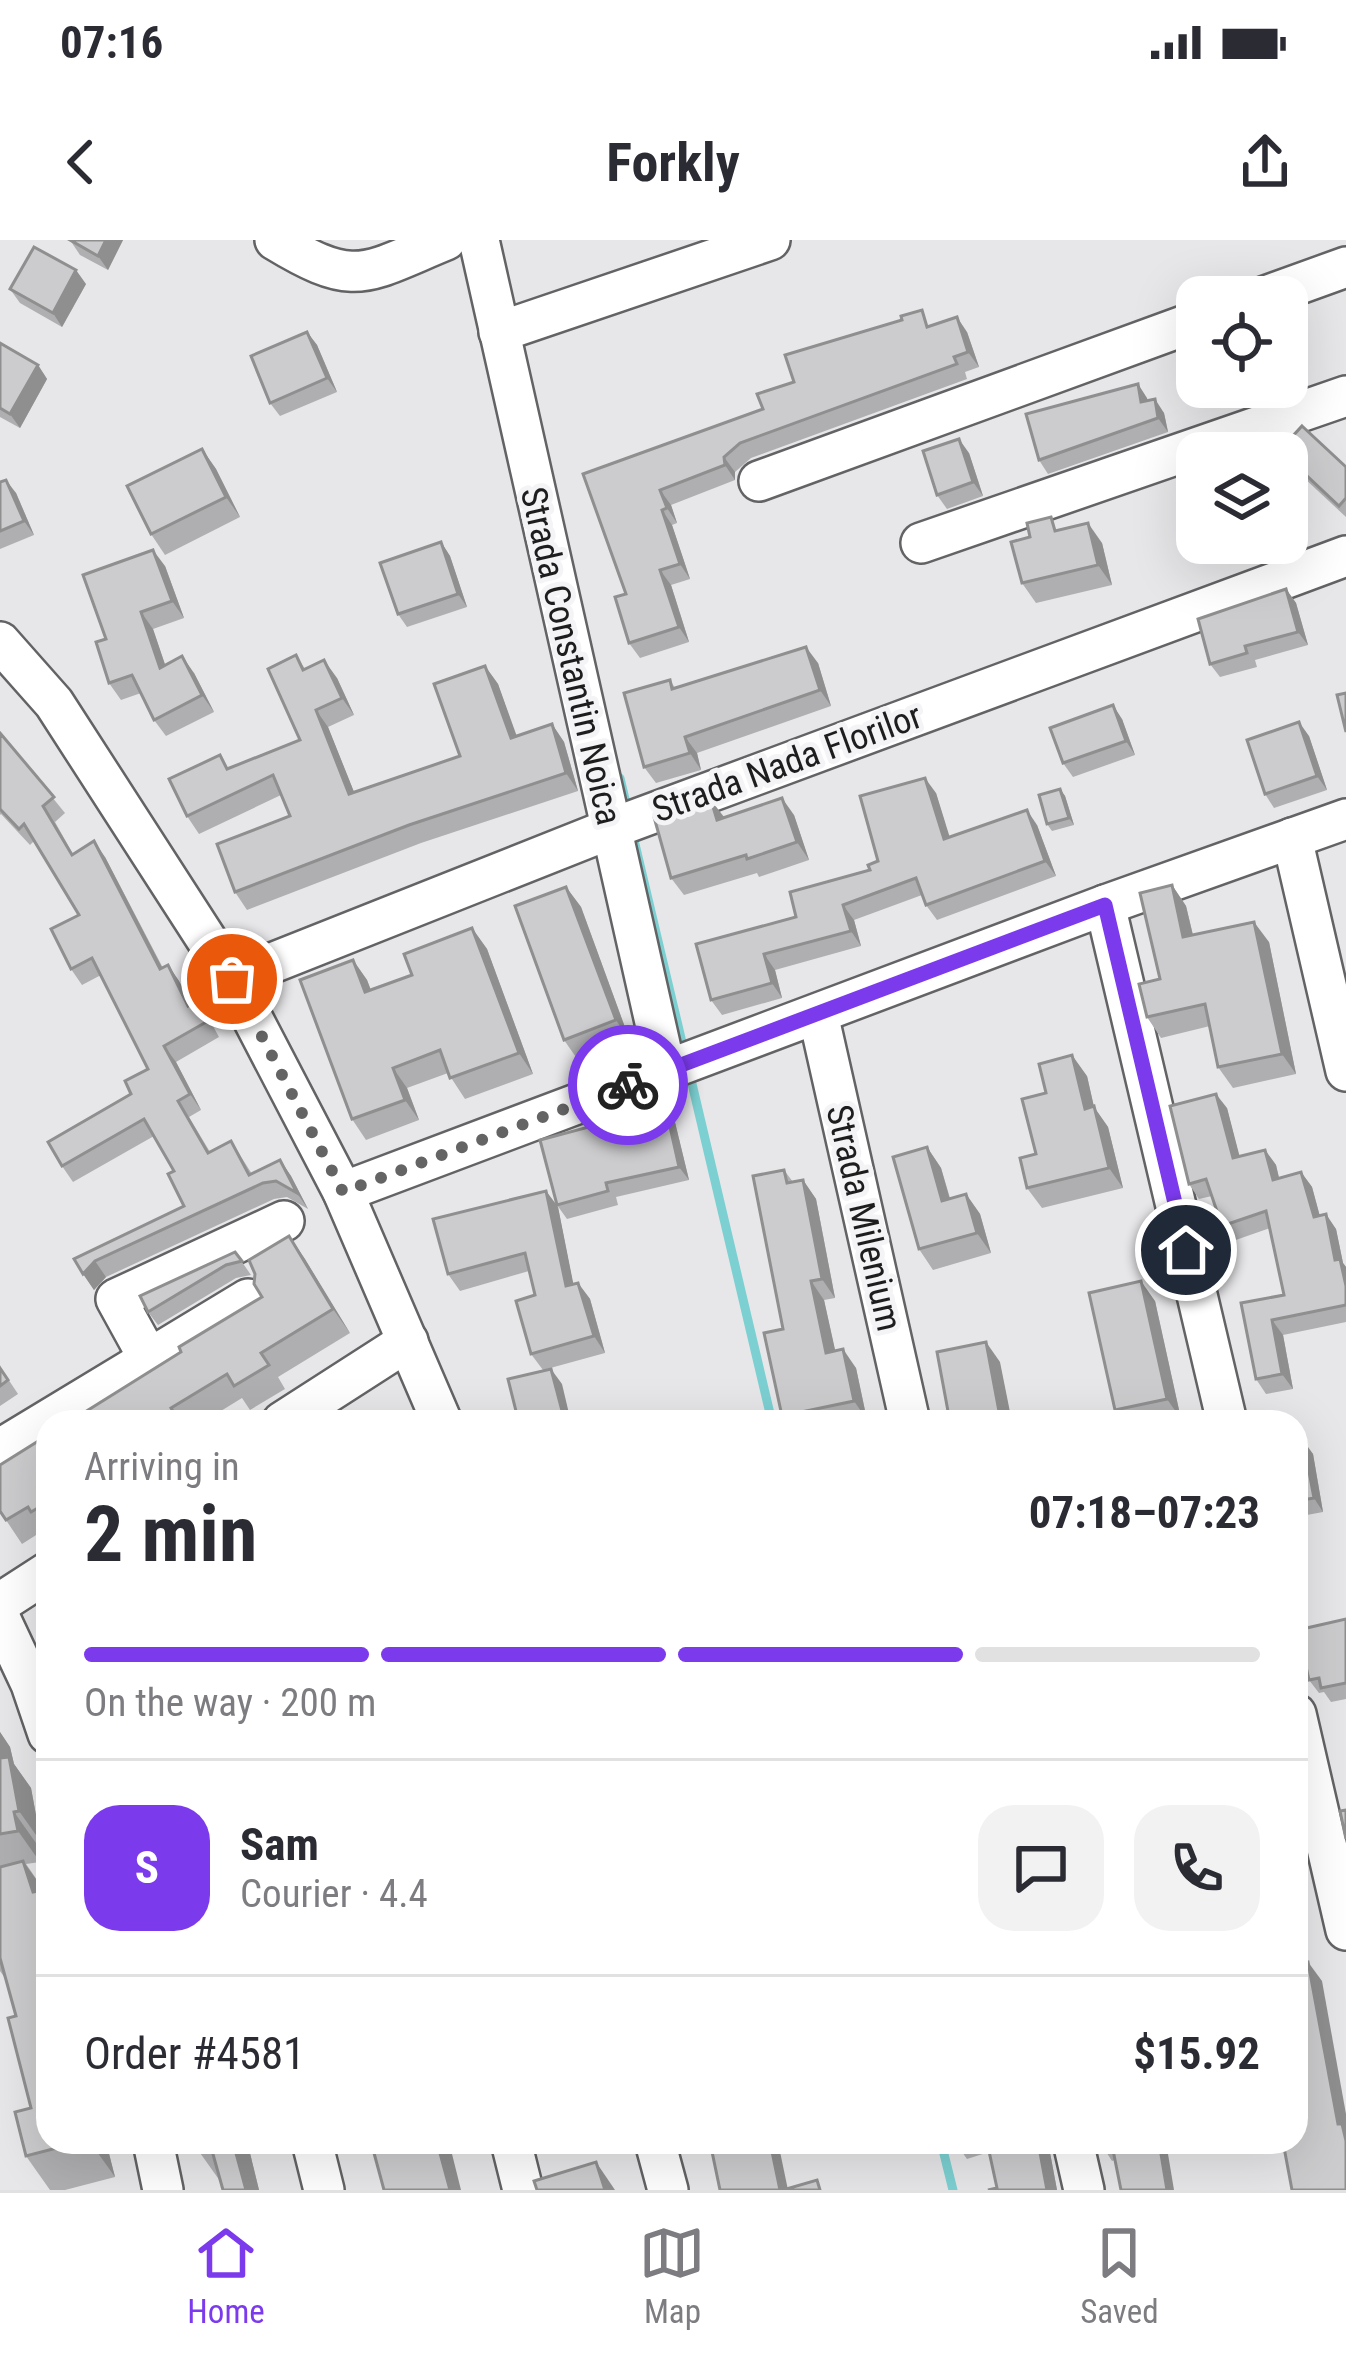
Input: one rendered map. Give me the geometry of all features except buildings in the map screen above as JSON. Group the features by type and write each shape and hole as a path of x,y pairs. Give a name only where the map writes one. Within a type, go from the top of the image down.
{"street":[{"path":"275,240 314,264 340,273 368,272 446,240"},
{"name":"Strada Constantin Noica","path":"479,240 610,829 683,1065"},
{"path":"499,332 770,240"},
{"path":"1308,280 1346,266"},
{"path":"760,481 1176,329"},
{"path":"921,543 1346,396"},
{"name":"Strada Nada Florilor","path":"232,979 610,829 1346,556"},
{"path":"0,643 54,703 232,979 343,1192 437,1410"},
{"path":"343,1192 1346,819"},
{"path":"1292,838 1346,1071"},
{"path":"1105,905 1224,1410"},
{"name":"Strada Milenium","path":"818,1014 907,1410"},
{"path":"149,1359 116,1299 284,1221"},
{"path":"65,1410 248,1299"},
{"path":"301,1410 408,1341"},
{"path":"0,1449 36,1427"},
{"path":"0,1603 36,1580"},
{"path":"0,1618 36,1696"},
{"path":"1308,1766 1346,1930"},
{"path":"154,2154 155,2188"},
{"path":"315,2154 324,2190"},
{"path":"514,2154 523,2190"},
{"path":"658,2154 668,2190"},
{"path":"1076,2154 1084,2190"}],"waterway":[{"path":"620,778 625,799"},
{"path":"635,844 685,1055"},
{"path":"689,1071 769,1410"},
{"path":"944,2154 953,2190"}],"way so far":[{"path":"232,979 343,1192 628,1085"}],"route":[{"path":"628,1085 1105,905 1186,1250"}]}
